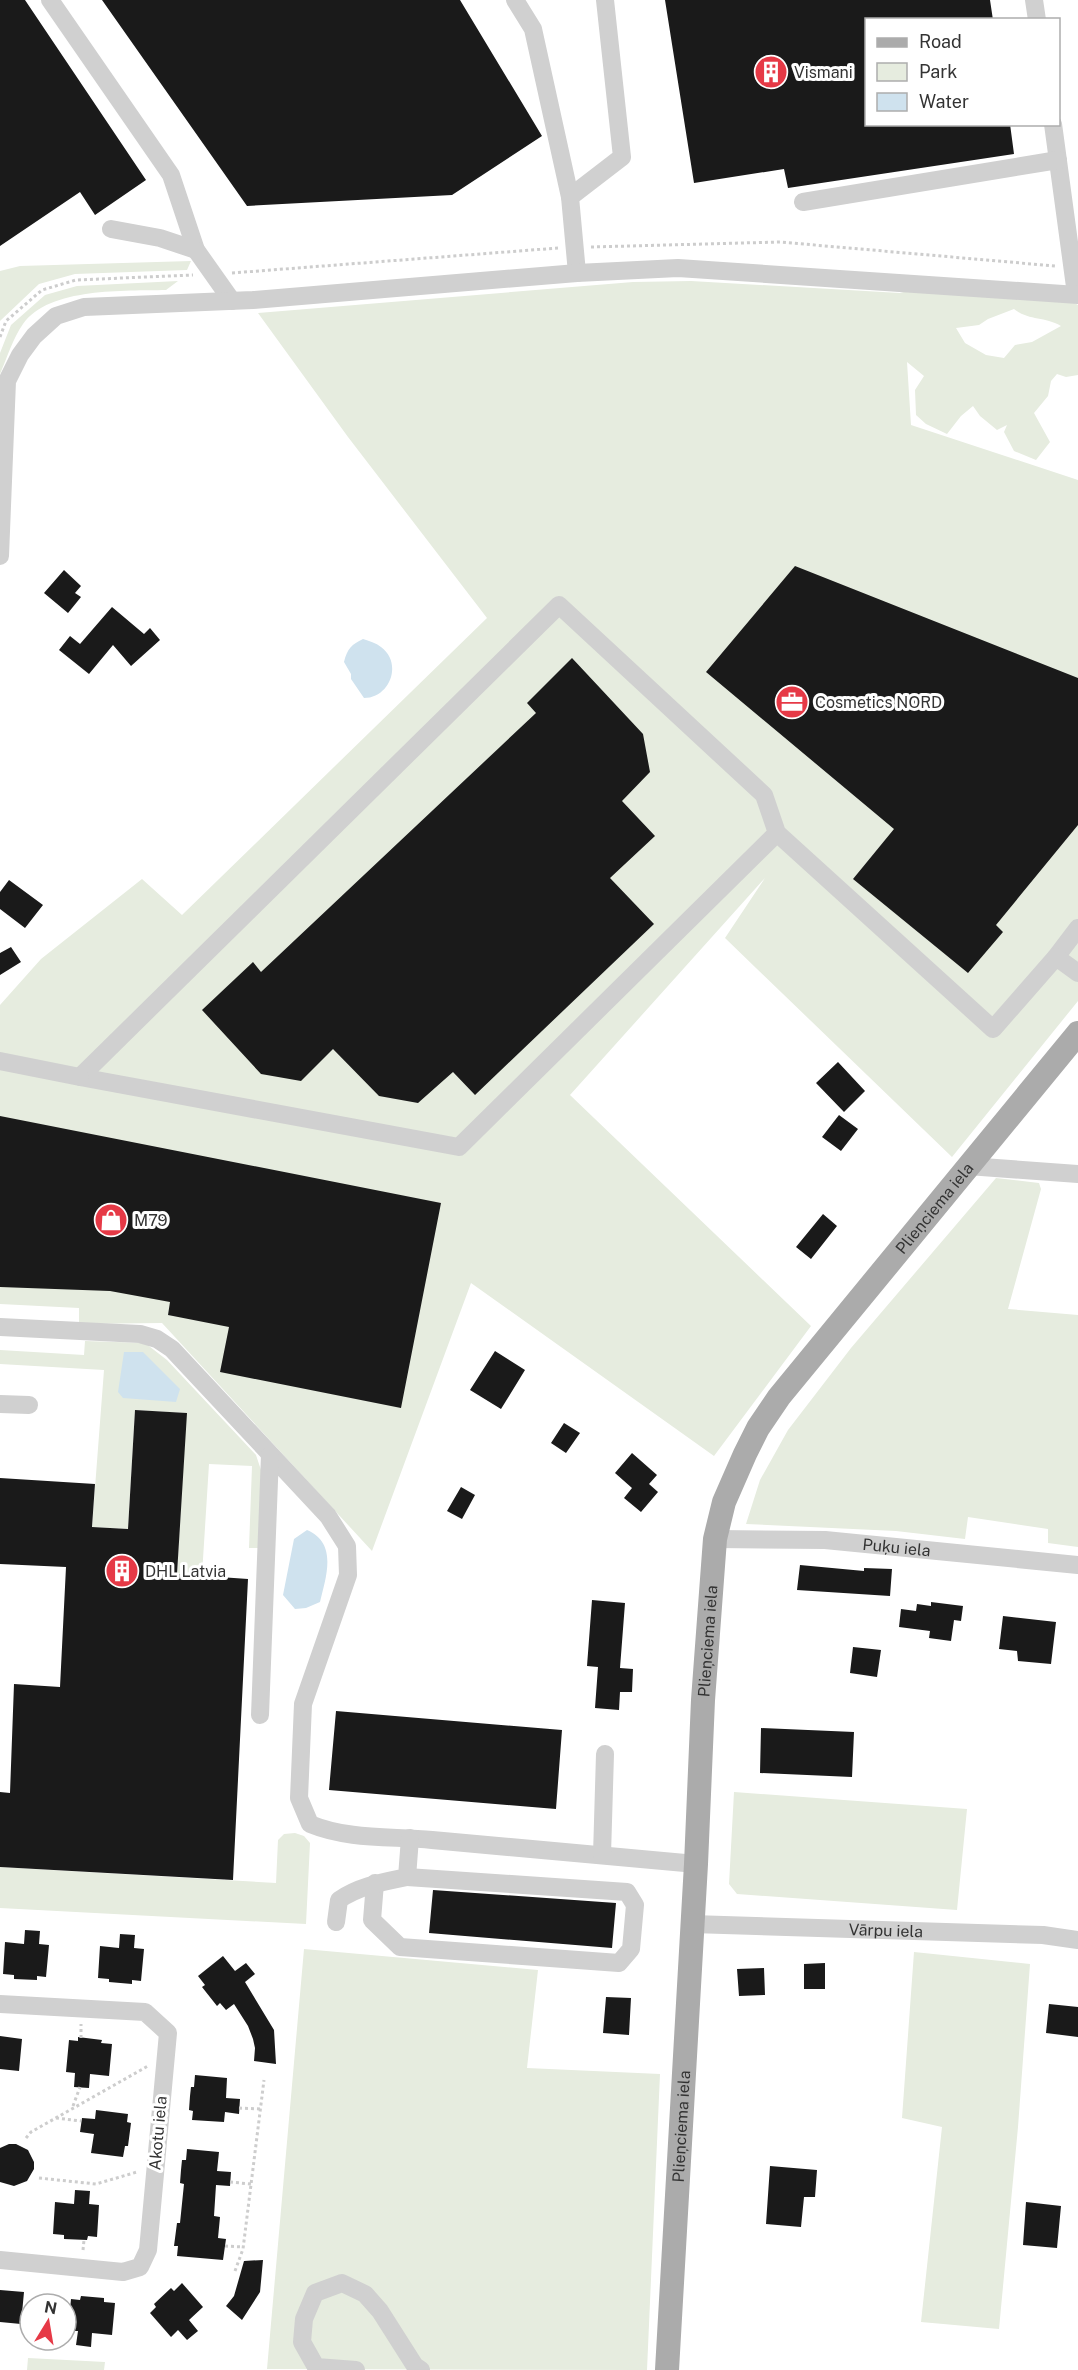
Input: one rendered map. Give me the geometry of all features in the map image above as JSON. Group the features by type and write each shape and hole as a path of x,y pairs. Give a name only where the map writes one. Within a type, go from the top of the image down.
{"main road":[{"name":"Plieņciema iela","path":"667,2370 696,1864 703,1700 715,1539 724,1503 758,1428 779,1397 1078,1034"}],"street":[{"path":"50,0 171,175 195,250 232,300"},
{"path":"515,0 533,29 570,197 577,273"},
{"path":"570,197 622,157 605,0"},
{"path":"1034,0 1037,18"},
{"path":"0,556 6,381 20,355 34,336 56,316 84,307 232,300 577,273 678,268 1077,294 1053,126"},
{"path":"803,202 1058,160"},
{"path":"111,229 160,238 195,250"},
{"path":"80,1077 559,605 764,795 777,833 993,1029 1056,957 1078,928"},
{"path":"0,1061 459,1147 777,833"},
{"path":"1056,957 1078,974"},
{"path":"968,1166 1078,1174"},
{"path":"0,1327 140,1334 157,1339 172,1349 328,1516 347,1546 348,1575 303,1704 299,1798 310,1824 350,1836 410,1838 696,1864"},
{"path":"0,1404 29,1406"},
{"path":"260,1715 270,1455"},
{"name":"Puķu iela","path":"715,1539 825,1540 1078,1565"},
{"path":"602,1856 605,1754"},
{"path":"407,1877 410,1838"},
{"path":"336,1922 339,1900 375,1883 407,1877 627,1892 635,1905 631,1949 619,1963 400,1947 372,1920 375,1883"},
{"name":"Vārpu iela","path":"692,1924 1043,1935 1078,1940"},
{"name":"Akotu iela","path":"0,2004 145,2012 168,2033 148,2250 140,2267 123,2272 0,2260"},
{"path":"356,2370 316,2367 302,2342 304,2319 315,2293 342,2283 365,2294 380,2312 415,2366 421,2370"}],"path":[{"path":"26,2138 31,2132 165,2056"},
{"path":"235,2271 243,2247 264,2080"},
{"path":"72,2108 80,2087"},
{"path":"239,2108 260,2109"},
{"path":"55,2118 81,2121"},
{"path":"39,2178 96,2184 155,2167"},
{"path":"230,2182 251,2184"},
{"path":"225,2246 243,2247"}],"green space":[{"path":"191,261 187,270 75,274 39,284 0,321 0,271 20,266"},
{"path":"178,281 166,290 110,291 69,297 51,303 35,312 23,324 0,374 0,353 11,325 45,295 77,286"},
{"path":"691,281 900,293 918,288 1069,300 1078,305 1078,375 1066,377 1057,374 1051,381 1048,396 1034,413 1050,442 1036,460 1014,451 1004,432 1007,425 997,430 980,416 973,406 961,416 947,434 926,424 916,415 915,390 924,376 907,362 911,425 1078,480 1078,1001 952,1157 725,938 765,878 570,1095 811,1326 714,1456 471,1283 372,1551 162,1323 79,1324 79,1308 0,1304 0,1005 41,959 142,879 182,915 487,618 348,437 258,313 633,282","holes":["1014,309 1061,326 1032,342 1015,345 1004,358 986,355 965,343 956,328 979,325"]},
{"path":"996,1178 1039,1183 1041,1189 1008,1309 1078,1315 1078,1547 1048,1543 1048,1529 968,1517 965,1539 896,1531 746,1524 760,1480 788,1430 851,1348"},
{"path":"85,1341 145,1343 167,1360 256,1455 263,1476 259,1548 249,1548 252,1466 209,1464 202,1575 177,1574 186,1413 135,1410 128,1529 92,1527 104,1370 0,1364 0,1350 84,1355"},
{"path":"734,1792 967,1809 957,1910 737,1894 729,1884"},
{"path":"295,1833 304,1836 310,1843 306,1924 0,1908 0,1867 276,1883 278,1840 284,1834"},
{"path":"304,1949 538,1970 527,2068 660,2074 647,2370 267,2369"},
{"path":"914,1952 1030,1964 1018,2127 999,2329 921,2322 942,2127 902,2118"},
{"path":"28,2358 105,2362 104,2370 27,2370"}],"water":[{"path":"363,639 379,646 388,654 392,670 387,686 381,692 364,698 351,679 351,674 344,662 350,648"},
{"path":"124,1352 143,1352 180,1389 176,1402 123,1398 118,1392"},
{"path":"307,1530 323,1543 327,1572 320,1602 306,1608 295,1609 283,1595 294,1539"}],"building":[{"path":"0,0 25,0 146,180 95,215 80,192 0,246"},
{"path":"102,0 460,0 542,136 452,195 247,206"},
{"name":"Vismani","path":"665,0 990,0 993,18 865,18 865,126 1010,126 1014,154 788,188 784,169 694,183"},
{"path":"795,566 1078,678 1078,825 996,925 1003,932 968,973 853,879 894,829 706,672"},
{"path":"64,570 81,586 75,593 81,597 68,613 44,593"},
{"path":"112,607 144,634 150,628 160,640 131,666 113,645 89,674 59,650 70,636 80,644"},
{"path":"572,658 643,734 650,772 622,801 655,836 610,878 654,924 475,1095 453,1072 418,1103 379,1096 333,1049 301,1081 261,1074 202,1010 253,962 261,972 536,713 527,703"},
{"path":"9,880 43,905 25,928 0,909 0,892"},
{"path":"11,947 21,962 0,975 0,953"},
{"path":"838,1062 865,1091 844,1112 816,1083"},
{"path":"839,1115 858,1129 841,1151 822,1137"},
{"path":"0,1116 441,1203 401,1408 220,1372 229,1327 168,1315 170,1302 110,1291 0,1287"},
{"path":"823,1214 837,1226 811,1259 796,1247"},
{"path":"495,1351 525,1370 501,1409 470,1390"},
{"path":"135,1410 187,1413 177,1574 248,1579 233,1880 0,1867 0,1792 10,1793 14,1684 60,1687 66,1567 0,1564 0,1478 95,1484 92,1527 128,1529"},
{"path":"564,1423 580,1433 566,1453 551,1443"},
{"path":"632,1453 657,1475 649,1484 658,1492 641,1512 624,1498 632,1488 615,1473"},
{"path":"461,1487 475,1495 462,1519 447,1511"},
{"path":"800,1565 864,1571 864,1568 892,1569 890,1596 797,1590"},
{"path":"592,1600 625,1603 620,1668 633,1669 632,1692 620,1692 619,1710 595,1708 598,1667 587,1666"},
{"path":"931,1602 963,1606 961,1621 954,1620 951,1641 929,1638 930,1631 899,1627 901,1609 916,1611 917,1604 931,1606"},
{"path":"1003,1616 1056,1622 1051,1664 1018,1661 1017,1651 999,1649"},
{"path":"853,1647 881,1650 877,1677 850,1673"},
{"path":"336,1711 562,1730 556,1809 329,1790"},
{"path":"761,1728 854,1732 852,1777 760,1773"},
{"path":"433,1890 616,1903 612,1948 429,1933"},
{"path":"25,1930 40,1931 39,1944 49,1945 46,1977 37,1976 37,1980 14,1979 14,1975 3,1974 5,1942 24,1944"},
{"path":"120,1934 135,1935 134,1948 144,1949 141,1981 132,1980 132,1984 109,1982 109,1979 98,1978 100,1946 119,1948"},
{"path":"223,1956 235,1971 246,1963 255,1974 245,1982 274,2030 276,2064 254,2061 253,2039 248,2026 234,2004 226,2010 220,2003 217,2006 202,1987 205,1985 198,1976"},
{"path":"825,1963 825,1989 804,1989 804,1964"},
{"path":"764,1968 765,1995 739,1996 737,1969"},
{"path":"606,1997 631,1998 629,2035 603,2033"},
{"path":"1049,2004 1078,2007 1078,2037 1046,2033"},
{"path":"0,2036 22,2039 19,2071 0,2069"},
{"path":"78,2037 102,2040 101,2043 112,2044 109,2076 90,2074 89,2088 74,2087 75,2073 66,2072 69,2040 78,2041"},
{"path":"195,2075 227,2078 226,2098 240,2099 239,2114 225,2112 224,2122 192,2120 193,2111 189,2110 191,2087 194,2087"},
{"path":"96,2110 128,2114 127,2122 131,2123 128,2146 125,2146 123,2157 91,2153 94,2134 80,2132 82,2118 95,2119"},
{"path":"16,2144 28,2150 34,2162 34,2169 27,2181 14,2186 0,2182 0,2148"},
{"path":"187,2149 219,2152 217,2171 231,2172 230,2186 216,2185 214,2216 220,2217 218,2238 226,2239 223,2260 177,2256 178,2246 174,2246 177,2223 180,2223 184,2184 180,2183 181,2170 182,2160 186,2160"},
{"path":"770,2166 817,2170 815,2197 804,2197 801,2227 766,2224"},
{"path":"75,2190 90,2191 89,2204 99,2205 97,2237 88,2236 87,2240 64,2239 64,2235 53,2234 55,2202 74,2204"},
{"path":"1026,2202 1061,2206 1057,2248 1023,2245"},
{"path":"263,2260 260,2292 242,2320 226,2306 234,2296 244,2261"},
{"path":"182,2283 203,2307 189,2320 198,2331 187,2340 178,2330 171,2337 150,2313 156,2307 154,2304 171,2288 174,2291"},
{"path":"0,2290 24,2292 18,2292 18,2324 0,2322"},
{"path":"81,2296 104,2298 104,2302 115,2303 112,2335 92,2333 91,2347 78,2345 78,2300"}],"place":[{"name":"Vismani","path":"771,72"},
{"name":"Cosmetics NORD","path":"792,702"},
{"name":"M79","path":"111,1220"},
{"name":"DHL Latvia","path":"122,1571"}]}
